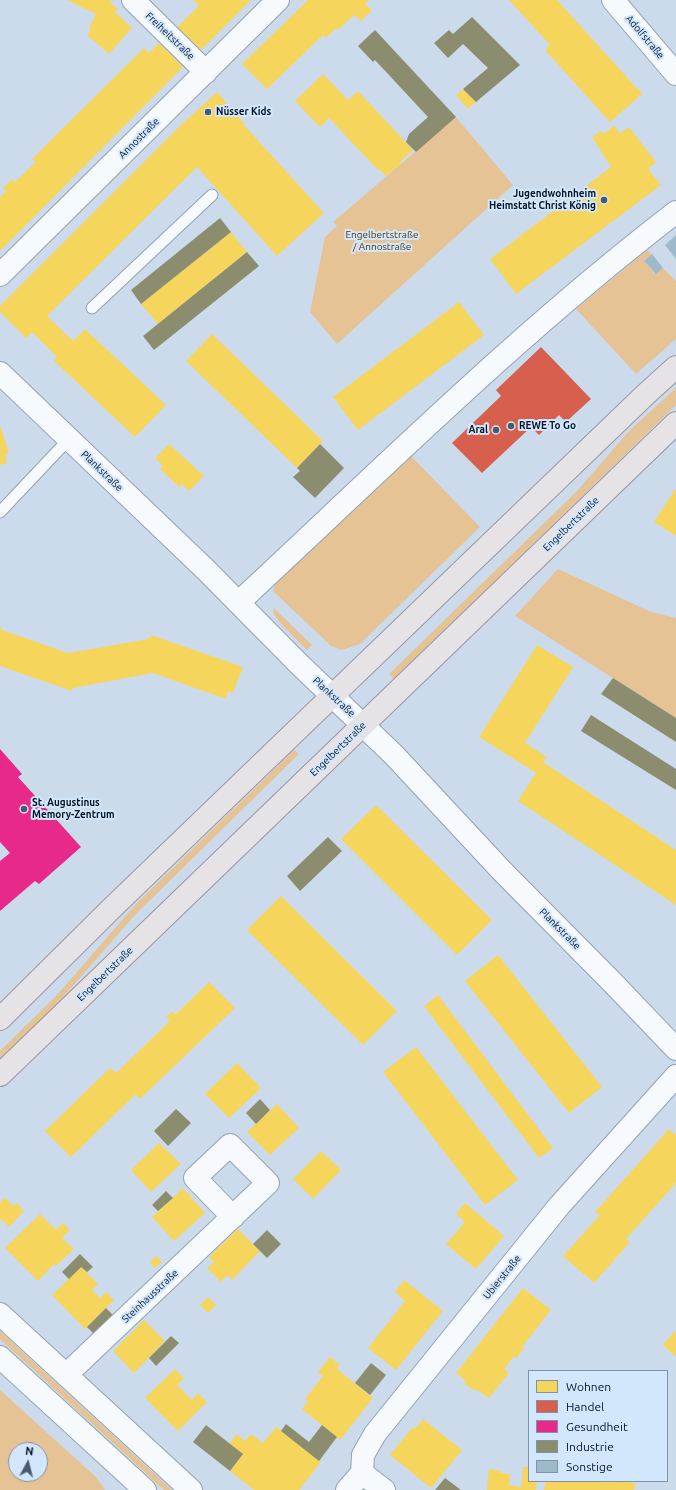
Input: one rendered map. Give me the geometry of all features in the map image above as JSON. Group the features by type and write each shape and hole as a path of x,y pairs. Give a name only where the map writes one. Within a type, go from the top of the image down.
{"main road":[{"path":"0,1019 644,395 676,368"},
{"name":"Engelbertstraße","path":"0,1075 676,422"}],"street":[{"name":"Freiheitstraße","path":"133,0 206,72"},
{"name":"Annostraße","path":"0,275 278,0"},
{"name":"Adolfstraße","path":"613,0 676,74"},
{"path":"239,602 516,344 635,244 676,212"},
{"name":"Plankstraße","path":"0,372 239,602 394,755 502,871 676,1049"},
{"name":"Ubierstraße","path":"362,1473 363,1455 375,1434 559,1206 676,1076"},
{"name":"Steinhausstraße","path":"66,1375 233,1217"},
{"path":"0,1314 191,1490"},
{"path":"0,1357 145,1490"},
{"path":"347,1490 362,1473 384,1490"}],"lane":[{"path":"92,308 212,195"},
{"path":"0,512 69,439"}],"green space":[{"name":"Engelbertstraße / Annostraße","path":"456,117 513,185 337,344 310,312 325,237 337,226 333,222"},
{"path":"647,250 652,254 644,261 655,274 663,268 676,281 676,339 636,374 576,309"},
{"path":"676,388 676,405 394,679 389,674 578,490 629,431"},
{"path":"410,455 480,527 360,644 342,650 331,646 273,591 277,581"},
{"path":"558,569 651,612 676,618 676,718 515,616"},
{"path":"274,608 312,645 307,650 280,623 273,613"},
{"path":"294,750 299,754 135,915 57,1004 0,1059 0,1051 57,995 136,904"},
{"path":"0,1331 172,1490 164,1490 0,1339"},
{"path":"0,1390 97,1478 105,1490 0,1490"}],"building: Wohnen":[{"path":"67,0 112,0 110,2 118,9 115,12 132,28 109,54 87,35 91,30 89,28 96,14"},
{"path":"193,0 251,0 201,50 177,27 199,6"},
{"path":"308,0 369,0 365,4 372,10 361,21 354,15 338,30 336,28 326,38 323,35 267,89 242,64"},
{"path":"509,0 557,0 642,94 610,122 545,50 550,45"},
{"path":"159,43 183,67 0,251 0,197 6,191 3,188 12,179 15,182 36,162 32,159 144,48 149,53"},
{"path":"323,74 348,100 358,91 413,150 400,162 402,163 386,176 379,169 378,170 329,118 320,127 295,101"},
{"path":"463,89 476,102 468,109 456,95"},
{"path":"217,92 244,123 243,124 324,213 277,256 197,167 47,316 73,341 85,329 166,405 135,437 54,361 57,357 32,332 26,338 0,312 0,306 181,125"},
{"name":"Jugendwohnheim Heimstatt Christ König","path":"614,126 620,133 629,127 656,162 648,169 661,185 516,294 490,259 611,167 592,137 600,132 605,133"},
{"path":"231,232 247,252 158,324 141,304"},
{"path":"459,302 484,335 358,430 333,397"},
{"path":"212,334 323,441 297,468 186,361"},
{"path":"0,425 9,453 5,454 7,463 0,465"},
{"path":"169,444 204,476 189,491 182,484 179,487 160,469 163,466 155,458"},
{"path":"676,488 676,536 654,522"},
{"path":"0,627 2,630 68,653 149,639 151,635 243,667 233,693 228,691 226,699 153,673 73,688 72,691 0,666"},
{"path":"537,645 573,667 525,743 547,757 543,762 676,850 676,905 518,801 536,773 479,737"},
{"path":"376,805 492,920 457,955 341,839"},
{"path":"281,896 397,1011 363,1045 247,930"},
{"path":"498,955 602,1087 569,1113 465,981"},
{"path":"209,982 235,1008 140,1099 136,1094 71,1157 45,1131 110,1068 116,1073 170,1021 166,1017 172,1011 175,1015"},
{"path":"438,995 553,1148 539,1158 424,1006"},
{"path":"416,1047 518,1180 485,1205 383,1072"},
{"path":"237,1063 261,1088 229,1118 205,1094"},
{"path":"277,1104 299,1128 270,1155 247,1132"},
{"path":"669,1129 676,1135 676,1183 626,1239 630,1242 594,1283 563,1256 600,1215 595,1212"},
{"path":"159,1143 181,1164 151,1192 131,1170"},
{"path":"321,1151 341,1170 313,1199 293,1179"},
{"path":"183,1188 205,1213 174,1241 152,1217"},
{"path":"5,1198 14,1206 17,1203 24,1211 9,1227 1,1219 0,1220 0,1202"},
{"path":"465,1203 504,1236 476,1269 446,1244 465,1222 456,1214"},
{"path":"40,1214 56,1230 63,1223 70,1230 62,1238 74,1249 56,1266 54,1264 38,1281 5,1248"},
{"path":"238,1229 260,1251 232,1280 227,1275 221,1282 207,1268 214,1262 209,1257"},
{"path":"156,1256 162,1262 155,1268 150,1262"},
{"path":"81,1267 98,1284 92,1290 100,1298 106,1292 114,1300 85,1329 52,1295"},
{"path":"404,1280 443,1311 396,1370 368,1348 405,1301 395,1292"},
{"path":"523,1288 551,1310 522,1347 524,1348 517,1358 514,1356 504,1369 509,1373 489,1398 476,1389 475,1391 464,1383 466,1381 456,1373"},
{"path":"208,1297 216,1305 208,1313 200,1305"},
{"path":"144,1320 165,1341 134,1373 113,1351"},
{"path":"676,1330 676,1357 663,1345"},
{"path":"330,1357 340,1365 337,1369 373,1398 340,1440 302,1409 308,1401 305,1399 323,1376 318,1372"},
{"path":"175,1369 184,1378 177,1385 192,1400 198,1393 207,1402 178,1431 145,1398"},
{"path":"423,1419 462,1450 431,1488 390,1455 413,1427 415,1429"},
{"path":"276,1427 321,1462 299,1490 254,1490 230,1471 243,1454 229,1444 237,1434 245,1441 251,1434 263,1443"},
{"path":"523,1467 528,1467 528,1482 537,1482 536,1490 487,1490 489,1469 510,1474 509,1485 521,1487"},
{"path":"546,1482 629,1482 636,1484 634,1490 544,1490"}],"building: Handel":[{"path":"541,347 591,399 566,422 559,415 539,435 531,427 482,473 452,443 501,396 496,390"}],"building: Gesundheit":[{"name":"St. Augustinus Memory-Zentrum","path":"0,749 22,774 18,777 81,847 39,884 35,881 0,911 0,861 10,853 0,842"}],"building: Industrie":[{"path":"472,17 520,65 476,102 463,89 488,68 463,44 448,58 434,43 449,30 453,34"},
{"path":"375,30 456,117 416,152 406,142 409,134 428,117 375,60 373,62 358,46"},
{"path":"220,218 231,232 141,304 131,290"},
{"path":"247,252 259,266 154,350 143,336"},
{"path":"320,444 344,468 315,498 293,477 300,471 297,468"},
{"path":"613,678 676,718 676,742 601,694"},
{"path":"591,715 676,769 676,790 581,731"},
{"path":"328,837 342,851 300,891 287,876"},
{"path":"260,1099 270,1110 256,1124 246,1113"},
{"path":"176,1109 191,1123 168,1146 154,1131"},
{"path":"166,1191 173,1198 158,1211 152,1205"},
{"path":"267,1230 281,1244 267,1258 253,1244"},
{"path":"80,1254 93,1267 87,1272 81,1267 69,1279 62,1272"},
{"path":"106,1308 113,1315 94,1334 87,1327"},
{"path":"171,1336 179,1343 156,1366 149,1358"},
{"path":"371,1363 386,1375 370,1395 355,1383"},
{"path":"286,1424 309,1442 322,1425 337,1437 319,1461 281,1431"},
{"path":"206,1425 243,1454 230,1471 193,1442"},
{"path":"445,1478 461,1490 435,1490"}],"building: Sonstige":[{"path":"676,235 676,259 665,245"},
{"path":"652,254 663,268 656,274 644,261"}],"place":[{"name":"Nüsser Kids","path":"208,112"},
{"name":"Jugendwohnheim Heimstatt Christ König","path":"604,200"},
{"name":"REWE To Go","path":"511,426"},
{"name":"Aral","path":"496,430"},
{"name":"St. Augustinus Memory-Zentrum","path":"24,809"}]}
